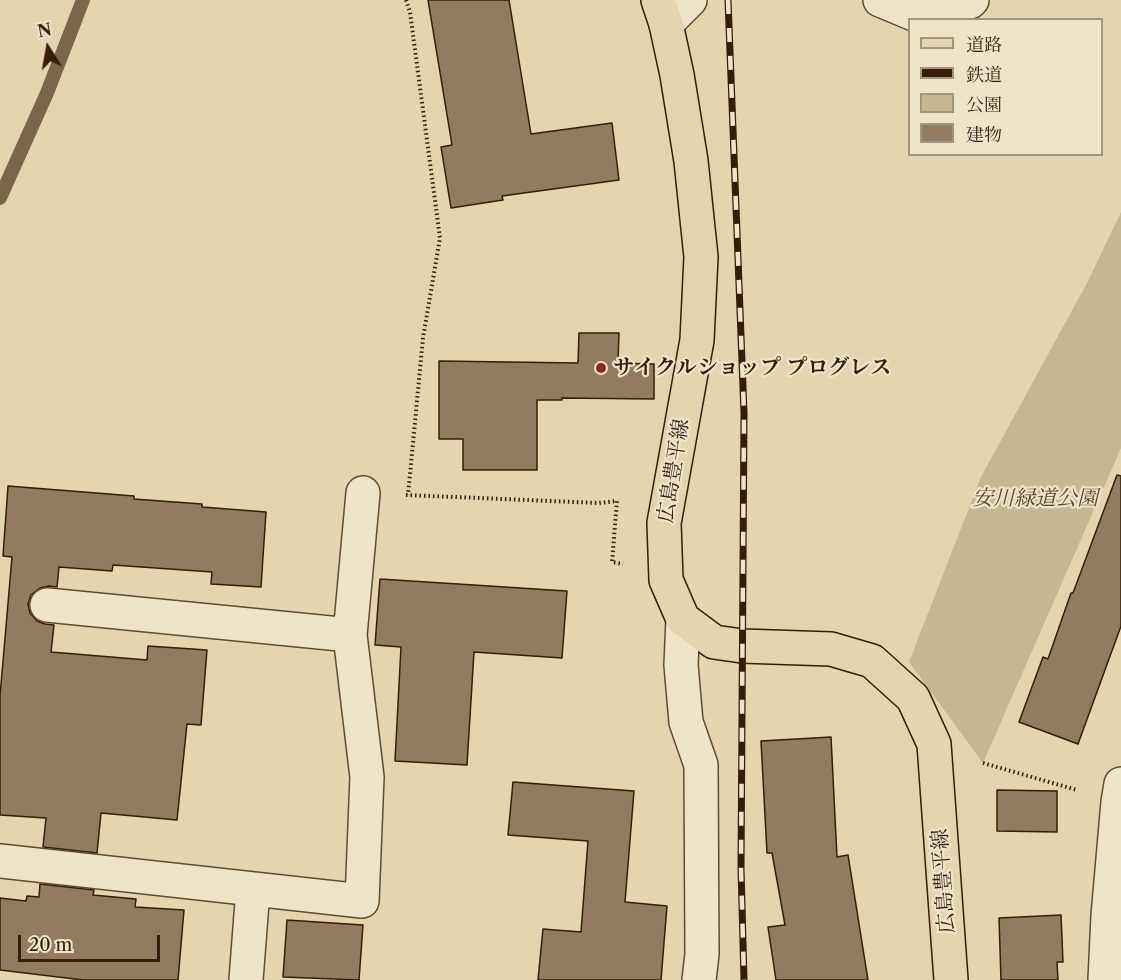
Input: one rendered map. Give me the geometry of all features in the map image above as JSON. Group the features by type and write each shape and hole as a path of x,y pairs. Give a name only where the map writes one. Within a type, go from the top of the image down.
{"main road":[{"name":"広島豊平線","path":"662,12 677,75 691,161 701,257 698,340 664,523 666,580 683,619 714,642 742,646 831,649 872,661 913,698 934,744 951,980"}],"street":[{"path":"662,12 690,0"},
{"path":"880,0 916,15 972,0"},
{"path":"0,861 362,901 367,777 350,635 363,493"},
{"path":"47,605 350,635"},
{"path":"683,619 681,665 686,722 701,765 702,954 699,980"},
{"path":"1106,980 1108,916 1120,793"},
{"path":"246,980 253,889"}],"path":[{"path":"406,0 410,12 440,238 423,338 408,495"},
{"path":"363,493 598,503 617,501 612,562 623,564"},
{"path":"983,763 1120,793"}],"green space":[{"name":"安川緑道公園","path":"1121,212 1121,448 983,763 909,662 981,477 1087,283"}],"building":[{"path":"428,0 509,0 531,134 612,123 619,180 502,196 503,200 451,208 441,147 452,145"},
{"path":"579,333 619,333 618,363 654,364 654,399 537,400 537,470 463,470 463,439 439,439 439,361 578,363"},
{"path":"1117,475 1121,476 1121,626 1078,744 1019,722 1043,657 1048,659"},
{"path":"8,486 134,496 134,499 266,512 261,587 211,584 212,572 113,565 112,571 59,567 57,587 40,588 31,595 28,604 30,613 37,621 54,625 51,652 147,660 148,646 207,650 201,725 187,724 177,820 101,813 97,853 43,847 46,818 0,815 0,696 12,557 3,556"},
{"path":"380,579 567,591 562,658 474,652 467,765 395,761 401,647 375,645"},
{"path":"831,737 837,857 848,855 868,980 776,980 768,927 785,925 772,853 767,853 761,741"},
{"path":"513,782 634,791 625,902 667,906 661,980 538,980 543,929 581,932 588,841 508,835"},
{"path":"997,790 1057,791 1057,832 997,831"},
{"path":"40,884 94,890 93,895 136,899 135,907 184,910 178,980 83,980 0,970 0,898 26,901 27,896 39,897"},
{"path":"1061,915 1063,962 1057,962 1058,980 1001,980 999,918"},
{"path":"287,920 363,925 359,980 283,977"}],"waterway":[{"path":"0,198 47,93 83,0"}],"railway":[{"path":"728,0 744,413 741,868 744,980"}],"place":[{"name":"サイクルショップ プログレス","path":"601,368"}]}
